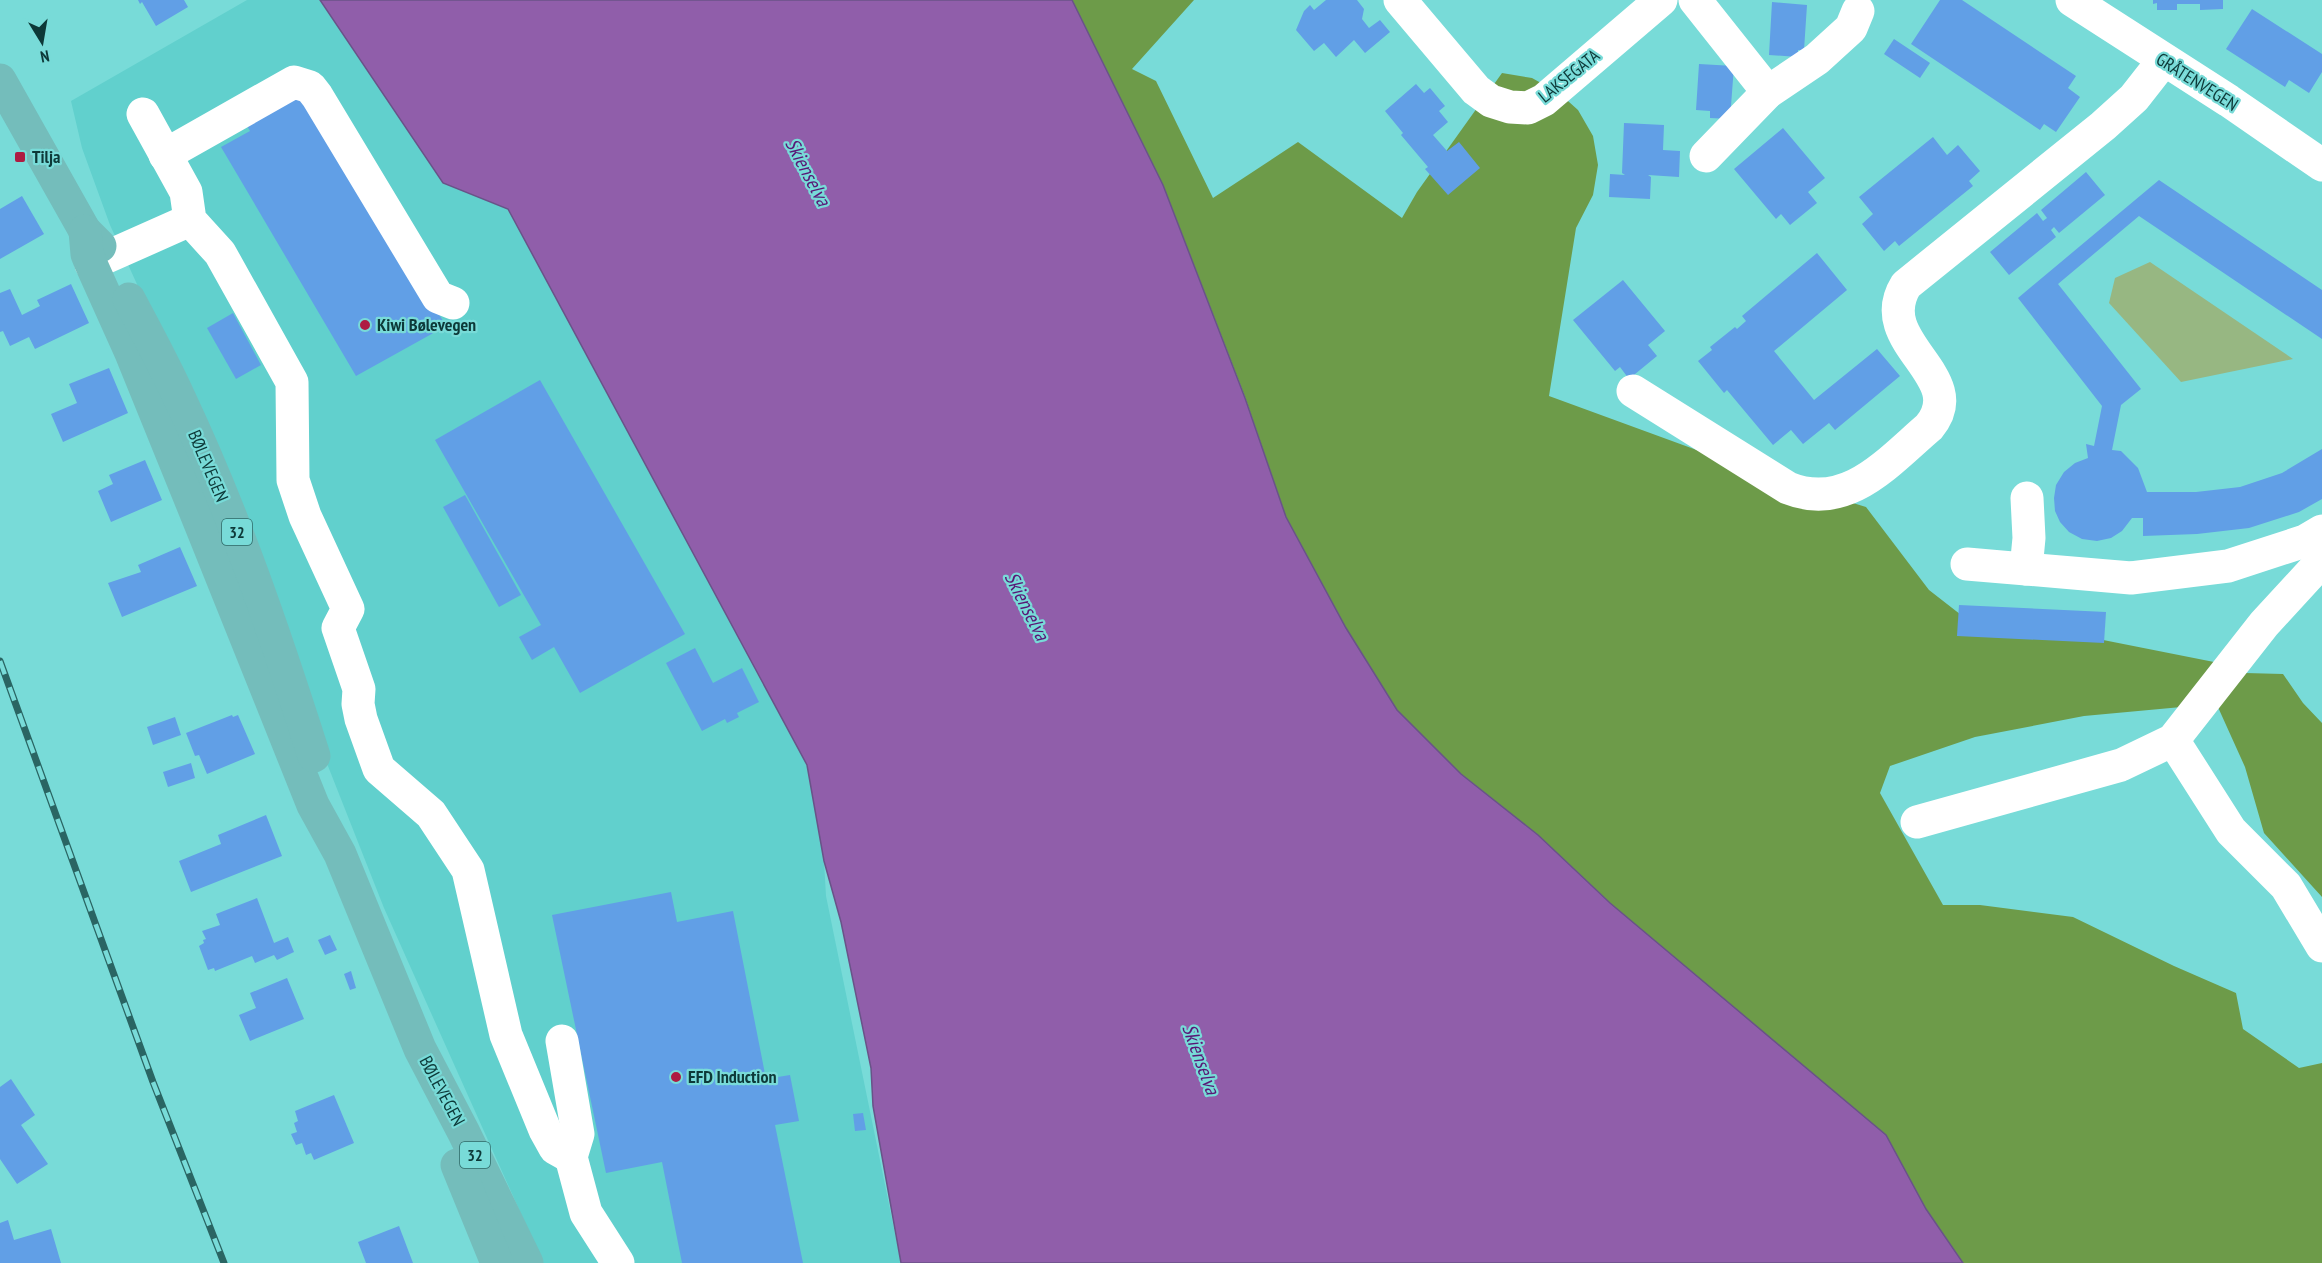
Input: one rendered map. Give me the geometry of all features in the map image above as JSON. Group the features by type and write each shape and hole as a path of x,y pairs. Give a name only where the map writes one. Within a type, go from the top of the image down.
{"main road":[{"name":"BØLEVEGEN","path":"0,80 85,231 87,254 109,257 180,474 310,797 340,854 420,1049 464,1132 527,1263"},
{"name":"BØLEVEGEN","path":"420,1049 446,1139 497,1263"}],"street":[{"name":"LAKSEGATA","path":"1400,0 1476,90 1491,101 1510,107 1528,108 1544,100 1653,2"},
{"path":"1695,0 1768,92"},
{"name":"GRÅTENVEGEN","path":"2082,3 2163,61 2229,101 2322,165"},
{"path":"1706,156 1768,92 1817,59 1851,28 1858,11"},
{"path":"1633,391 1788,488 1804,495 1844,491 1866,480 1929,427 1935,420 1940,400 1938,386 1933,375 1912,349 1903,332 1899,306 1906,285 2103,126 2134,98 2163,61"},
{"path":"165,154 294,82 310,87 438,297 453,303"},
{"path":"143,114 186,192 190,220 220,253 292,382 293,480 305,516 348,609 338,628 359,689 358,704 368,743 379,769 430,814 468,870 506,1035 545,1130 555,1148 571,1157"},
{"path":"109,257 190,220"},
{"path":"2025,569 2029,538 2027,498"},
{"path":"1967,564 2131,578 2228,566 2305,541 2322,531"},
{"path":"1917,822 2121,765 2173,740 2264,624 2322,561"},
{"path":"2173,740 2231,831 2286,886 2322,946"},
{"path":"562,1041 578,1134 571,1157 586,1213 618,1263"}],"shaded area":[{"path":"247,0 320,0 443,183 508,209 807,765 824,861 826,896 901,1263 543,1263 384,908 311,723 213,451 110,225 82,148 71,101"}],"green space":[{"path":"1072,0 1194,0 1132,69 1156,81 1213,198 1298,142 1402,218 1417,192 1502,73 1532,78 1559,93 1578,110 1593,136 1598,165 1593,195 1576,228 1549,396 1784,482 1866,507 1929,590 1974,625 2078,635 2214,662 2203,705 2084,716 1975,737 1890,766 1880,793 1943,905 1980,905 2073,917 2236,993 2243,1029 2299,1068 2322,1063 2322,1263 1963,1263 1926,1209 1695,976 1610,903 1538,835 1461,774 1397,710 1346,628 1286,517 1245,397 1163,185"},
{"path":"2150,262 2293,359 2181,382 2109,303 2115,278"},
{"path":"2245,673 2283,674 2303,703 2322,723 2322,897 2264,833 2245,767 2217,705"}],"water":[{"name":"Skienselva","path":"320,0 1072,0 1163,185 1245,398 1286,517 1346,628 1397,710 1461,774 1538,835 1610,903 1886,1135 1926,1209 1963,1263 901,1263 873,1106 871,1068 841,922 824,861 807,765 508,209 443,183"}],"building":[{"path":"138,0 184,0 188,7 156,26 142,2 140,4"},
{"path":"1326,0 1357,0 1364,9 1362,19 1369,28 1380,20 1390,32 1365,53 1354,40 1336,57 1324,43 1314,51 1296,30 1304,11 1310,5 1314,10"},
{"path":"1940,0 1962,0 2076,76 2068,88 2080,97 2056,132 2044,124 2040,130 1911,44"},
{"path":"2153,0 2223,0 2223,9 2200,10 2200,4 2177,4 2177,10 2157,10 2157,3 2153,4"},
{"path":"1772,2 1807,5 1804,50 1798,50 1798,57 1769,55"},
{"path":"2252,9 2322,54 2322,72 2309,93 2289,80 2285,87 2226,49"},
{"path":"1894,39 1930,63 1920,78 1884,54"},
{"path":"1699,64 1734,66 1730,119 1710,118 1710,111 1696,110"},
{"path":"1416,84 1424,93 1430,88 1445,106 1439,111 1448,122 1433,135 1447,151 1459,142 1480,168 1448,195 1425,169 1428,167 1401,135 1403,133 1385,111"},
{"path":"286,94 311,97 446,326 356,376 221,147 250,131 243,119"},
{"path":"1624,123 1664,125 1663,150 1680,151 1679,177 1648,175 1651,177 1650,199 1609,197 1610,174 1625,175 1622,173"},
{"path":"1783,128 1825,178 1808,192 1817,203 1790,225 1781,214 1776,219 1734,169"},
{"path":"1933,137 1947,155 1958,145 1980,171 1969,181 1973,186 1899,246 1895,241 1884,251 1862,224 1873,214 1859,197"},
{"path":"2086,172 2105,195 2059,233 2054,227 2051,230 2056,237 2009,275 1990,252 2037,213 2043,221 2047,218 2041,210"},
{"path":"2159,180 2322,290 2322,339 2139,216 2058,284 2141,389 2121,405 2112,450 2121,451 2138,468 2147,492 2196,492 2240,487 2282,473 2322,449 2322,499 2299,512 2249,528 2197,534 2143,536 2143,518 2132,518 2122,531 2111,538 2097,541 2082,539 2069,532 2060,522 2055,511 2054,498 2056,485 2064,472 2075,463 2088,458 2086,444 2094,446 2102,406 2018,298"},
{"path":"22,196 44,234 0,259 0,209"},
{"path":"1817,253 1847,290 1774,351 1814,400 1877,349 1900,376 1835,430 1829,423 1803,444 1791,430 1773,445 1727,390 1724,393 1698,361 1712,350 1710,347 1746,321 1742,316"},
{"path":"1623,280 1665,331 1648,345 1657,356 1629,379 1620,367 1615,371 1573,320"},
{"path":"71,284 89,323 35,349 29,337 10,346 3,331 0,332 0,293 10,289 22,315 40,306 37,300"},
{"path":"233,313 261,365 236,379 207,328"},
{"path":"109,368 128,413 63,442 51,414 77,403 69,384"},
{"path":"540,380 685,634 580,693 554,647 532,660 519,637 541,625 435,440"},
{"path":"145,460 162,500 111,522 98,491 113,484 109,475"},
{"path":"465,495 521,595 499,607 443,507"},
{"path":"180,547 197,586 122,617 108,583 141,572 138,565"},
{"path":"1959,605 2106,612 2104,643 1957,636"},
{"path":"695,648 713,683 742,668 759,702 737,713 739,717 727,723 725,719 702,731 666,663"},
{"path":"232,715 233,717 238,715 255,754 207,774 199,755 195,756 186,733"},
{"path":"175,717 181,735 153,745 147,727"},
{"path":"191,763 195,778 168,787 163,772"},
{"path":"266,815 282,856 191,892 179,861 221,844 218,835"},
{"name":"EFD Induction","path":"671,892 677,922 733,911 766,1079 790,1075 799,1121 775,1125 803,1263 682,1263 662,1162 606,1173 552,915"},
{"path":"257,898 274,943 288,937 294,952 277,960 274,955 255,963 252,956 215,971 214,968 208,970 199,946 206,939 202,931 220,925 216,914"},
{"path":"330,935 337,950 325,955 318,940"},
{"path":"351,971 356,988 350,990 344,974"},
{"path":"287,978 304,1019 250,1041 239,1015 256,1008 250,993"},
{"path":"11,1079 35,1115 21,1125 48,1164 17,1184 0,1159 0,1087"},
{"path":"334,1095 354,1143 314,1160 311,1153 306,1155 302,1143 296,1145 291,1134 297,1132 294,1123 298,1121 295,1111"},
{"path":"863,1113 866,1130 855,1131 853,1114"},
{"path":"8,1220 14,1240 51,1229 61,1263 0,1263 0,1223"},
{"path":"399,1226 413,1263 366,1263 358,1242"}],"railway":[{"path":"0,661 153,1082 224,1263"}],"place":[{"name":"Tilja","path":"20,157"},
{"name":"Kiwi Bølevegen","path":"365,325"},
{"name":"EFD Induction","path":"676,1077"}]}
